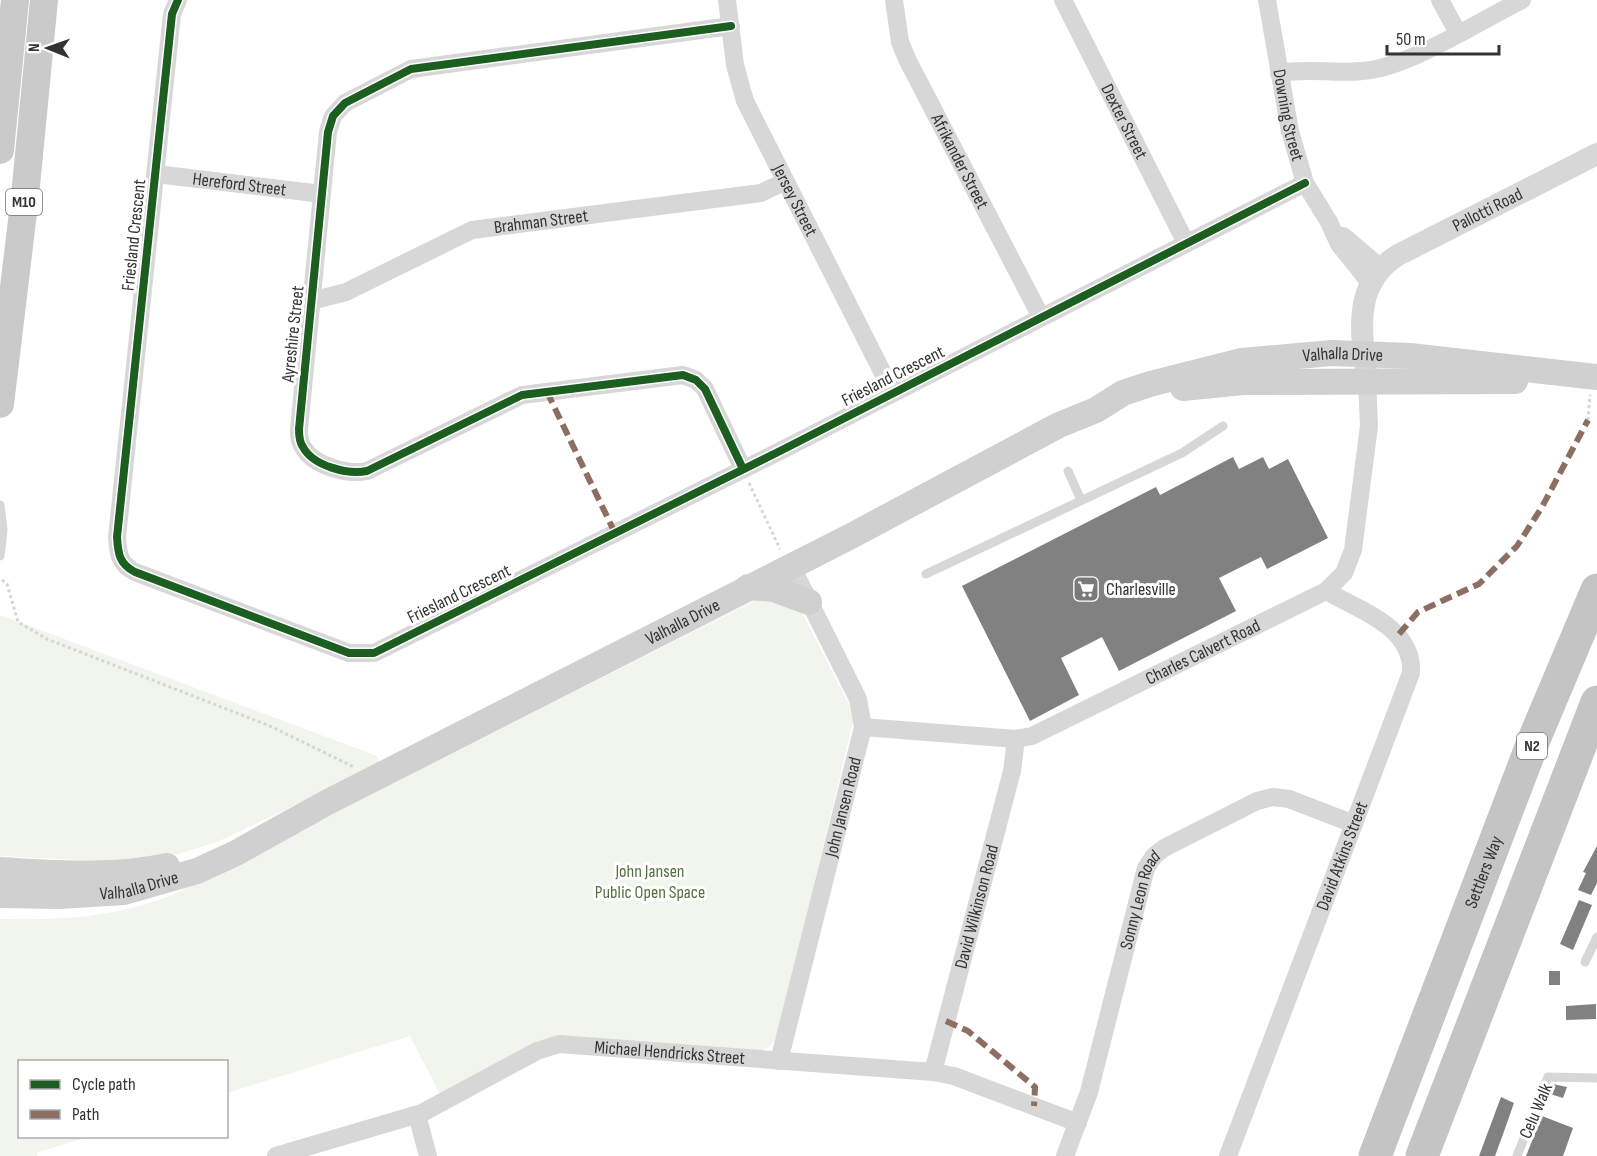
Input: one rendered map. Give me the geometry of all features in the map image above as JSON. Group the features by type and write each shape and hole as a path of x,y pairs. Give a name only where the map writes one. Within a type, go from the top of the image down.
{"highway":[{"name":"Settlers Way","path":"1376,1156 1531,748 1597,590"},
{"name":"N2","path":"1422,1156 1597,702"}],"main road":[{"path":"0,150 15,0"},
{"name":"M10","path":"0,404 25,196 44,0"},
{"name":"Valhalla Drive","path":"1096,410 1123,393 1208,367 1305,354 1421,357 1595,384"},
{"name":"Valhalla Drive","path":"0,895 70,896 124,892 197,871 234,854 267,833 748,587 785,557 1059,425 1096,410 1154,394 1207,384 1367,380 1595,384"},
{"path":"748,587 774,589 809,602"},
{"name":"Valhalla Drive","path":"0,870 50,873 142,871 192,860 267,833"}],"street":[{"name":"Friesland Crescent","path":"178,0 172,14 117,537 118,555 124,567 349,653 374,653 743,469 1305,183"},
{"name":"Jersey Street","path":"727,0 735,65 745,101 784,182 893,393"},
{"name":"Afrikander Street","path":"894,0 900,42 1041,317"},
{"name":"Dexter Street","path":"1063,0 1186,243"},
{"name":"Downing Street","path":"1267,0 1290,131 1305,183 1329,222 1376,275"},
{"path":"1440,0 1458,33"},
{"path":"1279,73 1293,70 1377,69 1458,33 1522,0"},
{"name":"Ayreshire Street","path":"731,26 411,69 345,103 333,116 328,132 299,429 303,448 325,464 349,472 367,471 522,395 683,375 696,380 705,389 743,469"},
{"name":"Pallotti Road","path":"1376,275 1398,255 1597,154"},
{"name":"Hereford Street","path":"156,174 322,194"},
{"name":"Brahman Street","path":"311,301 346,292 472,230 760,193 784,182"},
{"path":"1367,380 1361,320 1376,275"},
{"name":"Charles Calvert Road","path":"864,727 1016,739 1040,732 1326,591 1344,573 1353,550 1369,426 1367,380"},
{"name":"John Jansen Road","path":"779,1060 864,727 858,699 785,557"},
{"name":"David Atkins Street","path":"1228,1156 1412,673 1411,658 1399,634 1326,591"},
{"name":"David Wilkinson Road","path":"933,1072 1012,771 1016,739"},
{"name":"Sonny Leon Road","path":"1065,1156 1089,1092 1146,868 1154,856 1265,798 1289,799 1354,824"},
{"name":"Michael Hendricks Street","path":"276,1156 434,1108 543,1048 559,1044 933,1072 954,1076 1078,1123"},
{"path":"417,1114 428,1156"}],"lane":[{"path":"926,574 1182,453 1224,426"},
{"path":"1068,471 1081,500"},
{"path":"0,505 3,530 0,556"},
{"path":"1585,962 1597,938"},
{"name":"Celu Walk","path":"1517,1156 1548,1077 1597,1078"}],"path":[{"path":"1588,420 1595,384"},
{"path":"743,469 785,557"},
{"path":"2,580 7,584 18,622 47,639 270,726 356,768"}],"green space":[{"name":"John Jansen Public Open Space","path":"765,599 798,610 803,615 849,704 853,722 778,1034 771,1045 762,1051 558,1037 441,1096 410,1036 228,1093 228,1060 18,1060 18,1138 85,1138 38,1152 37,1156 0,1156 0,919 88,916 129,909 173,895 756,600"},
{"path":"0,615 377,756 380,765 217,842 178,854 122,862 0,856"}],"building":[{"name":"Charlesville","path":"1233,457 1239,469 1263,457 1269,469 1288,459 1328,538 1267,569 1261,557 1219,578 1236,611 1119,671 1102,637 1061,658 1079,695 1030,721 962,586 1156,487 1160,495"},
{"path":"1597,846 1597,883 1591,895 1578,890 1586,873 1583,872"},
{"path":"1579,900 1592,905 1573,950 1560,944"},
{"path":"1549,971 1560,971 1560,985 1549,985"},
{"path":"1596,1004 1596,1019 1566,1020 1566,1006"},
{"path":"1553,1084 1567,1087 1563,1098 1550,1094"},
{"path":"1501,1097 1514,1103 1495,1156 1479,1156"},
{"path":"1542,1116 1573,1128 1563,1156 1526,1156"}],"marked path":[{"path":"547,392 615,533"},
{"path":"1399,634 1418,612 1479,584 1517,546 1542,507 1588,420"},
{"path":"946,1021 968,1031 1035,1087 1034,1106"}],"cycle path":[{"path":"178,0 172,14 117,537 119,553 123,562 135,572 349,653 374,653 782,450 1305,183"},
{"path":"731,26 411,69 345,103 333,116 328,132 299,434 301,443 308,454 323,464 350,472 367,471 522,395 683,375 696,380 705,389 743,469"}],"place":[{"name":"Charlesville","path":"1086,589"}]}
